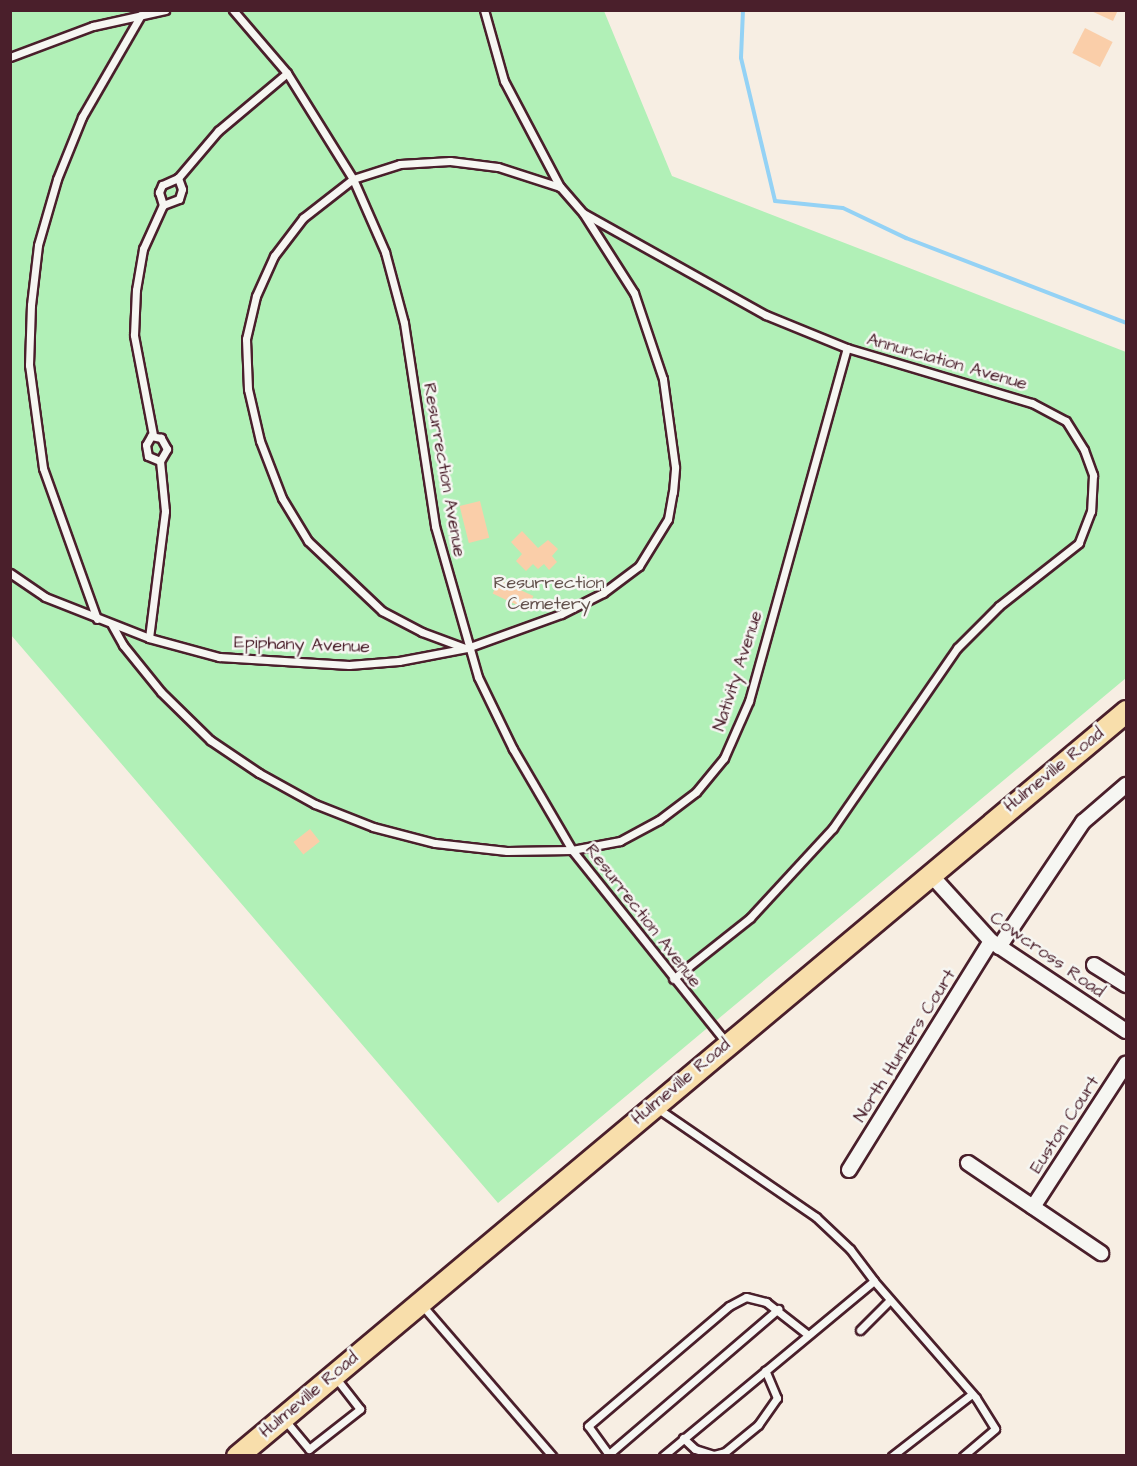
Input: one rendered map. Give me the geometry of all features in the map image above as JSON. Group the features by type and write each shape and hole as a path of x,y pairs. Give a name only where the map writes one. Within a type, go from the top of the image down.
{"main road":[{"name":"Hulmeville Road","path":"237,1455 1126,711"}],"street":[{"name":"North Hunters Court","path":"849,1170 995,944 1083,822 1126,785"},
{"name":"Cowcross Road","path":"930,874 995,944 1126,1031"},
{"path":"1094,965 1126,985"},
{"name":"Euston Court","path":"1033,1207 1126,1064"},
{"path":"968,1164 1101,1253"}],"lane":[{"path":"10,57 93,26 165,10"},
{"name":"Resurrection Avenue","path":"233,10 287,73 353,179 386,252 404,323 435,526 467,648 513,749 572,850 673,979 728,1044"},
{"path":"484,10 504,81 560,187 583,213"},
{"path":"97,619 43,468 29,365 31,305 38,245 57,179 82,117 141,15"},
{"path":"160,461 152,460 146,451 153,435 134,335 136,290 143,249 163,205 159,192 162,186 178,178 218,131 287,73"},
{"path":"467,648 422,632 382,610 308,541 282,498 258,431 248,389 246,339 256,296 274,256 303,218 353,179 400,164 450,161 498,168 560,187"},
{"path":"163,205 179,199 182,189 178,178"},
{"name":"Epiphany Avenue","path":"10,573 45,597 150,638 219,657 280,663 399,661 467,648 561,614 603,593 639,566 668,519 675,467 663,379 634,293 583,213"},
{"name":"Annunciation Avenue","path":"583,213 765,315 847,348 1000,390 1066,421 1084,450 1093,475 1091,511 1079,543 999,606 957,648 818,845 750,918 673,979"},
{"name":"Nativity Avenue","path":"112,625 123,645 161,692 210,740 259,773 328,809 373,827 435,843 507,851 572,850 620,841 659,820 696,792 724,758 748,701 847,348"},
{"path":"150,638 165,511 160,461 166,449 161,438 153,435"},
{"path":"654,1106 816,1217 850,1249 874,1281 972,1394 995,1429 963,1455"},
{"path":"663,1455 874,1281"},
{"path":"778,1310 610,1455 588,1426 729,1306 746,1297 778,1310 807,1334"},
{"path":"860,1330 890,1300"},
{"path":"420,1302 552,1455"},
{"path":"683,1438 695,1449 714,1455 725,1452 758,1425 777,1398 765,1370"},
{"path":"302,1455 360,1409 333,1375"},
{"path":"892,1455 972,1394"},
{"path":"283,1417 309,1449"}],"green space":[{"name":"Resurrection Cemetery","path":"10,11 604,11 672,176 1126,352 1126,678 498,1203 11,635"}],"building":[{"path":"1089,10 1118,10 1113,21"},
{"path":"1085,28 1113,42 1100,67 1072,53"},
{"path":"480,501 489,538 469,543 460,506"},
{"path":"522,531 538,548 548,540 558,549 552,556 557,562 549,570 544,564 538,569 533,564 526,571 516,561 522,554 511,542"},
{"path":"499,580 533,596 527,610 493,594"},
{"path":"310,829 320,842 303,855 293,842"}],"waterway":[{"path":"743,10 741,58 775,201 843,208 906,238 1126,323"}]}
